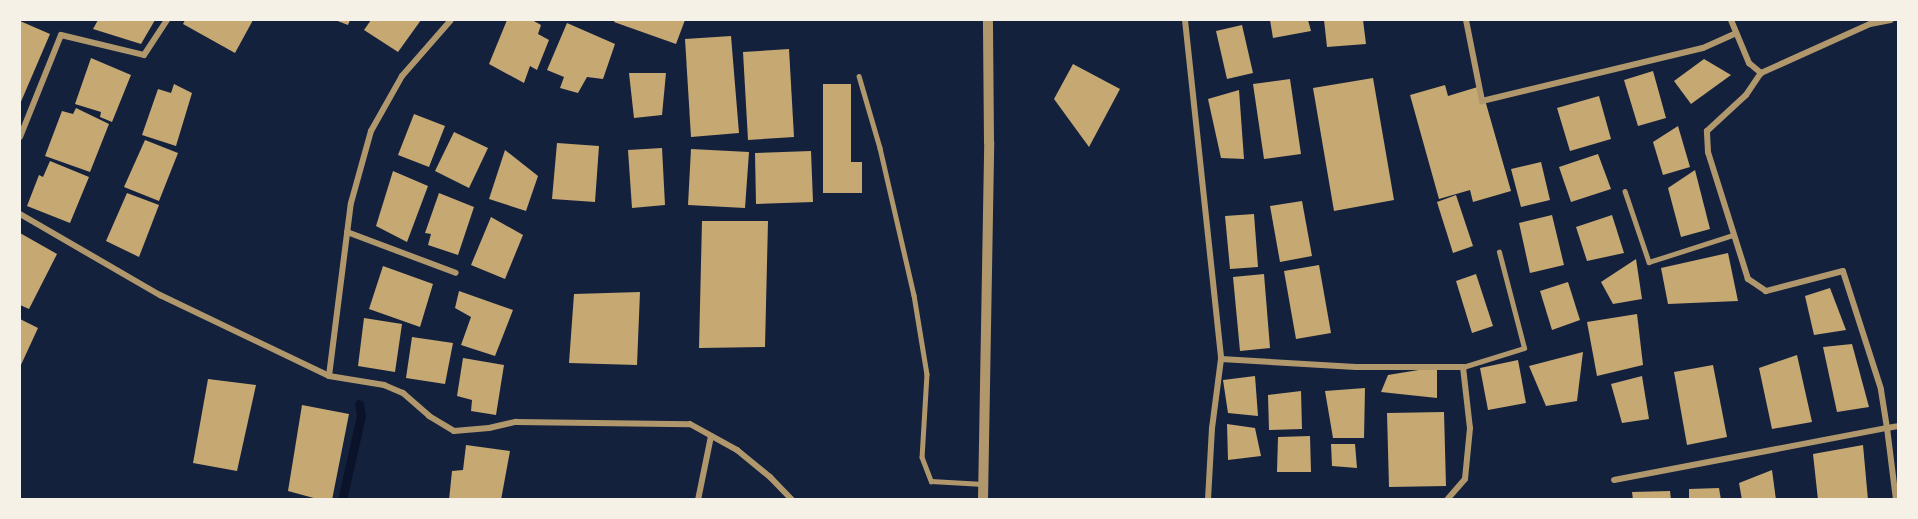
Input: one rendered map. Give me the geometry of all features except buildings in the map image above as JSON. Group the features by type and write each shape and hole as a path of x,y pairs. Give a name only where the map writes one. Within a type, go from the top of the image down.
{"street":[{"path":"20,137 61,35 144,55 167,20"},
{"path":"329,376 351,202 371,131 402,76 452,20"},
{"path":"983,500 989,142 988,20"},
{"path":"1185,20 1221,359 1212,428 1208,500"},
{"path":"1466,20 1482,101 1703,48 1736,33"},
{"path":"1731,20 1749,63 1761,73"},
{"path":"1891,20 1870,24 1761,73 1746,95 1707,131 1708,153 1748,279 1766,291 1843,271 1881,389 1896,500"},
{"path":"20,214 160,295 329,376 384,385 402,393 429,416 454,431 489,428 516,422 690,424 737,450 770,477 792,500"},
{"path":"347,232 456,273"},
{"path":"1221,359 1345,367 1463,367 1470,428 1465,479 1447,500"},
{"path":"1614,480 1899,426"},
{"path":"698,500 711,436"}],"lane":[{"path":"859,76 880,148 914,295 927,374 922,457 931,481 983,484"},
{"path":"1625,191 1649,262 1733,235"},
{"path":"1463,367 1524,348 1499,252"}],"waterway":[{"path":"342,500 361,416 359,404"}]}
